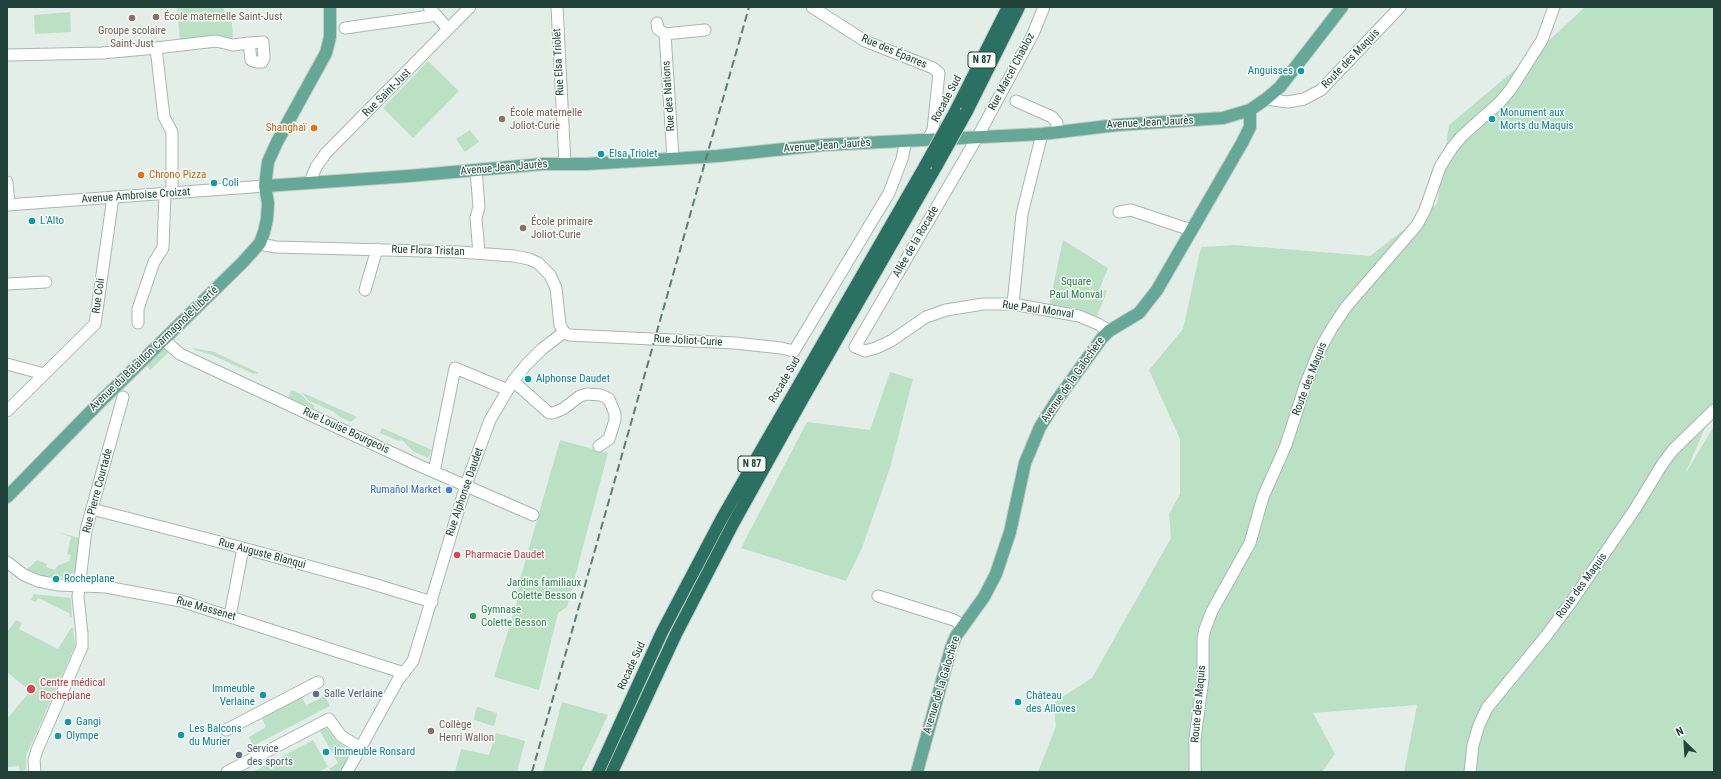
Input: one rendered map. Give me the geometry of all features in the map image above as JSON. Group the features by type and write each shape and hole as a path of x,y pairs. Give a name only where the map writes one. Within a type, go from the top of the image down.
{"highway":[{"name":"Rocade Sud","path":"961,111 1008,7"},
{"name":"Rocade Sud","path":"612,772 676,634 734,522 1019,7"},
{"name":"Rocade Sud","path":"598,772 662,632 722,518 931,165"}],"main road":[{"path":"262,238 268,203 265,186 268,162 277,142 326,53 330,37 330,7"},
{"name":"Avenue Jean Jaurès","path":"265,186 565,164 718,156 793,148 978,136 1042,134 1117,125 1192,121 1230,117 1250,110 1266,99 1280,86 1342,7"},
{"name":"Avenue de la Galochère","path":"916,772 951,648 963,626 984,597 996,574 1010,532 1025,463 1040,427 1064,389 1109,331 1134,317 1144,307 1171,268 1191,230 1246,135 1250,123 1250,110"},
{"path":"1230,117 1233,117 1242,123 1246,135"},
{"name":"Avenue du Bataillon Carmagnole-Liberté","path":"7,497 99,403 243,262 262,238"}],"street":[{"name":"Rue Saint-Just","path":"310,182 316,166 326,153 470,7"},
{"name":"Rue Elsa Triolet","path":"556,7 565,164"},
{"name":"Rue des Éparres","path":"812,7 865,41 933,68 939,73 934,124 928,140"},
{"name":"Rue Marcel Chabloz","path":"978,136 1033,34 1044,7"},
{"name":"Route des Maquis","path":"1266,99 1295,101 1313,95 1327,85 1400,7"},
{"name":"Route des Maquis","path":"1195,772 1195,738 1203,679 1203,639 1205,628 1212,611 1250,543 1263,497 1286,445 1305,386 1319,351 1332,328 1346,308 1417,225 1425,210 1440,167 1452,148 1462,136 1500,102 1511,89 1542,40 1554,7"},
{"path":"432,10 448,29"},
{"path":"345,28 430,16 432,10"},
{"path":"656,23 658,29 665,34 705,30"},
{"name":"Rue des Nations","path":"665,34 674,158"},
{"path":"7,55 102,53 216,41 233,45 249,43"},
{"path":"138,323 138,309 140,302 154,262 163,248 172,132 164,117 156,48"},
{"path":"1280,86 1289,97 1295,101"},
{"path":"1016,101 1052,116 1056,123 1057,132"},
{"path":"1013,304 1022,214 1042,134"},
{"name":"Allée de la Rocade","path":"855,347 978,136"},
{"name":"Rue Joliot-Curie","path":"564,332 569,335 579,336 735,344 781,348 794,351 889,193 902,159 906,141"},
{"path":"476,170 479,207 476,218 479,253 529,259 544,268 550,275 556,288 559,321 564,332"},
{"path":"7,182 8,205"},
{"name":"Avenue Ambroise Croizat","path":"8,205 265,186"},
{"name":"Rue Coli","path":"9,409 95,324 113,197"},
{"path":"1119,212 1131,210 1191,230"},
{"name":"Rue Flora Tristan","path":"262,238 265,245 276,247 479,253"},
{"name":"Rue Flora Tristan","path":"365,290 377,249"},
{"path":"7,284 46,282"},
{"name":"Rue Paul Monval","path":"855,347 865,351 884,345 926,317 946,310 983,304 1013,304 1079,316 1098,324 1109,331"},
{"name":"Rue Alphonse Daudet","path":"347,772 404,673 413,661 466,485 490,420 511,386 534,356 564,332"},
{"name":"Rue Louise Bourgeois","path":"164,340 180,354 434,472 533,514"},
{"path":"7,364 44,374"},
{"path":"434,472 455,368 511,386 548,414 553,414 563,409 580,396 587,394 602,395 608,399 615,414 615,420 609,439 599,446"},
{"name":"Rue Pierre Courtade","path":"35,772 34,760 37,750 82,647 79,607 86,530 123,397"},
{"name":"Route des Maquis","path":"1470,772 1473,745 1479,725 1487,708 1546,636 1572,601 1635,509 1666,459 1673,450 1714,410"},
{"name":"Rue Auguste Blanqui","path":"92,509 243,548 370,583 432,602"},
{"path":"230,616 243,548"},
{"name":"Rue Massenet","path":"7,562 24,576 38,582 106,587 145,593 181,601 404,673"},
{"path":"878,596 954,620 963,626"},
{"path":"226,730 318,682"},
{"path":"227,772 329,719 340,736 361,748"}],"green space":[{"path":"177,7 223,7 226,14 231,14 233,36 231,38 180,41"},
{"path":"1585,7 1714,7 1714,407 1685,474 1714,426 1714,772 1404,772 1417,705 1313,713 1335,754 1322,772 1038,772 1056,726 1053,703 1092,678 1171,538 1169,514 1180,494 1180,439 1149,370 1183,329 1201,247 1235,245 1370,256 1437,204 1449,125 1542,47"},
{"path":"70,12 71,32 35,34 34,15"},
{"path":"428,61 459,91 413,138 383,108"},
{"path":"470,130 479,142 465,152 456,139"},
{"name":"Square Paul Monval","path":"1063,240 1108,268 1100,288 1107,291 1097,316 1049,306"},
{"path":"166,345 171,350 150,370 146,365"},
{"path":"193,348 214,352 259,373 254,374 212,355 194,350"},
{"path":"890,372 913,379 890,468 862,548 846,581 741,548 807,422 870,430"},
{"path":"291,390 301,394 308,402 315,406 313,409 288,398"},
{"path":"301,392 357,417 351,422 340,417 334,412 309,401"},
{"path":"382,428 432,450 428,458 414,452 402,440 399,441 380,433"},
{"name":"Jardins familiaux Colette Besson","path":"560,440 608,453 567,607 558,613 539,690 494,677 517,602 516,593"},
{"path":"58,532 79,538 76,571 67,577 39,576 25,571 37,560 47,564 46,567 55,570 57,566 69,561 71,555 67,554 71,537"},
{"path":"34,594 71,598 72,617 70,618 69,613 38,598 35,602 31,600"},
{"name":"Centre médical Rocheplane","path":"16,620 22,623 19,629 58,649 71,628 73,628 75,646 26,756 26,770 20,771 19,766 7,767 7,719 30,691 7,672 7,632"},
{"path":"301,696 306,705 325,696 330,706 253,746 249,737 266,727 261,716"},
{"path":"562,702 608,715 581,772 543,772"},
{"path":"478,707 497,713 495,724 493,726 474,720 476,709"},
{"path":"326,727 336,741 353,752 342,772 332,772 329,769 338,763 320,731"},
{"path":"496,733 525,741 517,772 455,772 461,749 489,755"},
{"path":"313,740 328,767 318,772 253,772"}],"railway":[{"path":"532,772 749,7"}],"place":[{"name":"École maternelle Saint-Just","path":"156,17"},
{"name":"Groupe scolaire Saint-Just","path":"132,18"},
{"name":"Anguisses","path":"1301,71"},
{"name":"École maternelle Joliot-Curie","path":"502,119"},
{"name":"Monument aux Morts du Maquis","path":"1492,119"},
{"name":"Shanghaï","path":"314,128"},
{"name":"Elsa Triolet","path":"601,154"},
{"name":"Chrono Pizza","path":"141,175"},
{"name":"Coli","path":"214,183"},
{"name":"L'Alto","path":"32,221"},
{"name":"École primaire Joliot-Curie","path":"523,228"},
{"name":"Alphonse Daudet","path":"528,379"},
{"name":"Rumañol Market","path":"449,490"},
{"name":"Pharmacie Daudet","path":"457,555"},
{"name":"Rocheplane","path":"56,579"},
{"name":"Gymnase Colette Besson","path":"473,616"},
{"name":"Centre médical Rocheplane","path":"31,689"},
{"name":"Salle Verlaine","path":"316,694"},
{"name":"Immeuble Verlaine","path":"263,695"},
{"name":"Château des Alloves","path":"1018,702"},
{"name":"Gangi","path":"68,722"},
{"name":"Collège Henri Wallon","path":"431,731"},
{"name":"Les Balcons du Murier","path":"181,735"},
{"name":"Olympe","path":"58,736"},
{"name":"Immeuble Ronsard","path":"326,752"},
{"name":"Service des sports","path":"239,755"}]}
